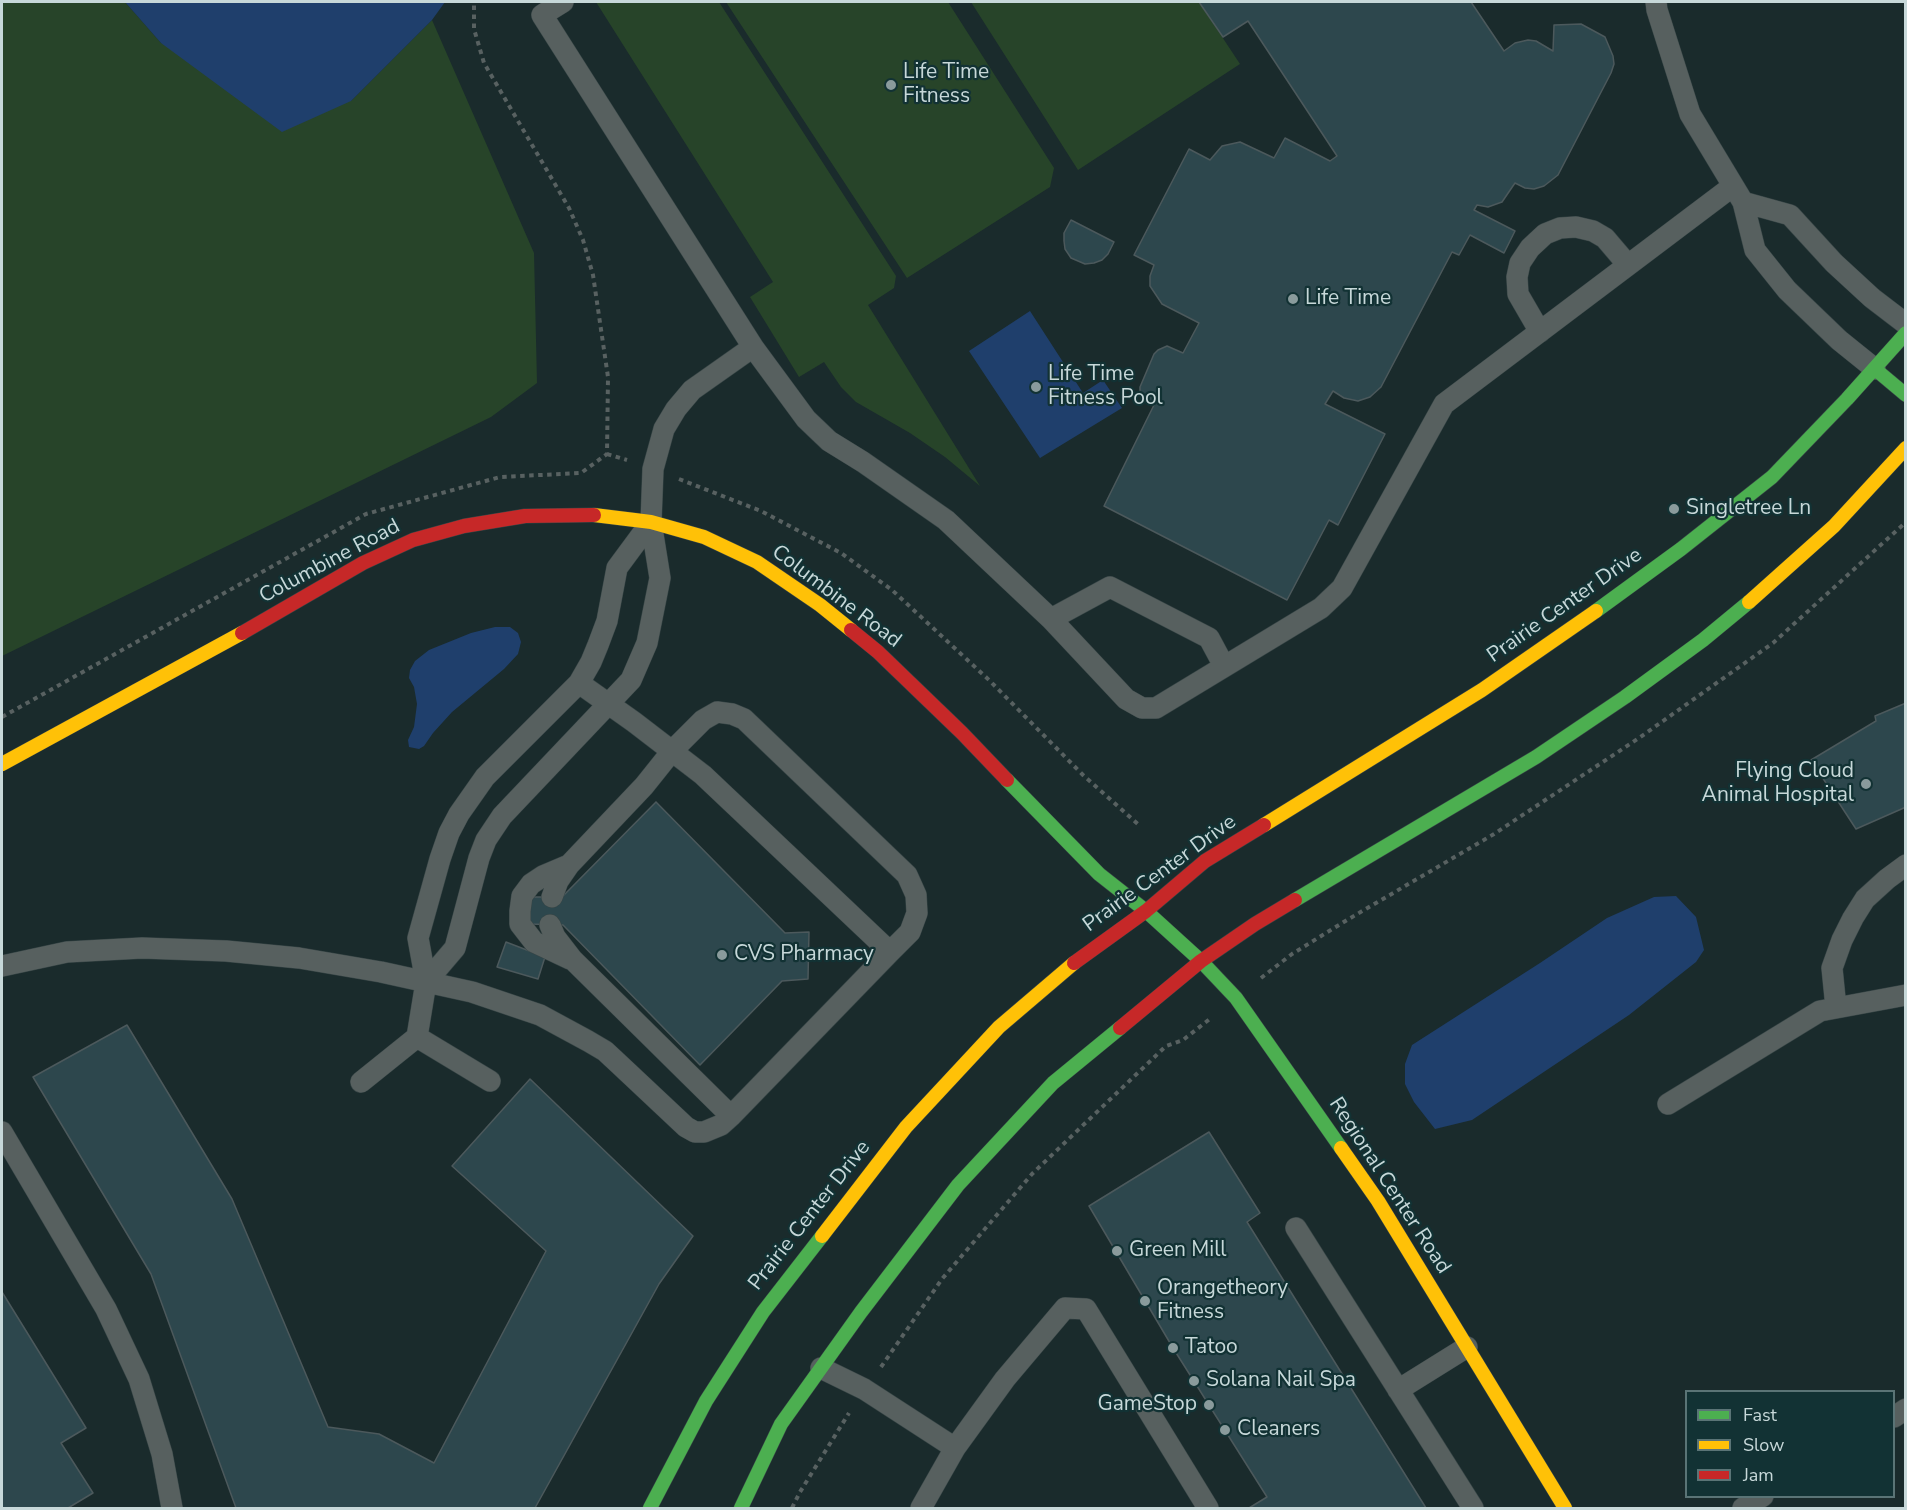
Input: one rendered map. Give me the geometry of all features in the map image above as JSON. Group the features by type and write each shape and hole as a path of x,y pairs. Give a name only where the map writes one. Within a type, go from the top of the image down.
{"main road":[{"name":"Prairie Center Drive","path":"650,1509 706,1401 763,1312 906,1127 999,1027 1083,956 1146,911 1205,861 1482,690 1587,618 1681,549 1772,477 1875,369 1905,333"},
{"path":"1875,369 1905,395"},
{"path":"741,1509 781,1424 821,1368 937,1212 974,1168 1053,1083 1201,961 1254,924 1536,757 1703,640 1773,582 1834,526 1905,448"},
{"name":"Columbine Road","path":"2,764 260,623 363,563 413,540 464,526 525,516 594,515 651,522 704,537 757,562 820,605 878,652 962,733 1099,874 1146,911"},
{"name":"Regional Center Road","path":"1146,911 1201,961 1236,998 1378,1201 1565,1509"}],"lane":[{"path":"563,2 542,15 753,347 806,418 830,441 946,520 1051,619 1126,699 1142,708 1156,708 1322,608 1342,588 1443,404 1628,266 1738,194"},
{"path":"1656,2 1690,114 1738,194 1755,250 1787,290 1839,340 1875,369"},
{"path":"1738,194 1790,215 1833,263 1905,324"},
{"path":"1540,332 1518,294 1517,277 1520,263 1530,248 1545,234 1560,228 1576,227 1593,231 1605,238 1628,266"},
{"path":"426,982 455,948 478,858 496,824 524,791 631,680 647,643 660,578 651,522 654,469 664,429 692,390 753,347"},
{"path":"361,1082 417,1038 426,982 418,938 449,833 459,814 485,777 579,683 591,662 607,621 617,568 651,522"},
{"path":"1051,619 1110,587 1209,638 1224,666"},
{"path":"579,683 703,775 890,952"},
{"path":"2,966 67,952 142,948 226,951 310,960 426,982 504,1002 540,1015 564,1027 605,1051 686,1127 695,1132 704,1132 721,1125 731,1116 909,932 917,913 916,895 907,875 744,718 717,712 703,720 672,751 644,786 569,865 558,881 552,897"},
{"path":"569,865 531,884 522,896 520,924 534,942 572,959"},
{"path":"1836,1008 1832,968 1846,933 1865,899 1905,865"},
{"path":"550,925 555,937 572,959 731,1116"},
{"path":"1668,1104 1820,1011 1905,994"},
{"path":"417,1038 490,1081"},
{"path":"2,1132 106,1309 139,1379 162,1454 172,1509"},
{"path":"1296,1228 1473,1509"},
{"path":"921,1509 955,1448 1005,1378 1065,1308 1086,1309 1208,1509"},
{"path":"1398,1390 1467,1347"},
{"path":"821,1368 864,1389 955,1448"},
{"path":"1743,1509 1761,1498"}],"path":[{"path":"2,717 366,514 500,477 581,473 608,454 608,376 593,274 583,240 569,208 484,63 474,29 474,2"},
{"path":"792,1509 800,1492 864,1389 942,1279 1032,1174 1166,1046 1183,1040 1292,954 1494,834 1649,732 1773,643 1905,522"}],"green space":[{"path":"2,2 125,2 161,43 351,101 432,20 534,253 537,383 491,417 2,656"},
{"path":"596,2 719,2 896,276 894,288 868,305 980,486 945,457 910,433 856,402 841,387 824,362 799,377 750,297 773,282"},
{"name":"Life Time Fitness","path":"726,2 948,2 1054,168 1050,187 907,278"},
{"name":"Life Time Fitness","path":"971,2 1199,2 1240,64 1078,170"}],"water":[{"path":"125,2 445,2 432,20 351,101 282,132 161,43"},
{"name":"Life Time Fitness Pool","path":"1030,311 1083,393 1103,380 1122,408 1040,458 969,351"},
{"path":"495,627 510,627 518,633 521,642 518,654 504,669 452,712 424,746 419,749 409,747 408,740 414,727 417,704 414,687 409,678 415,661 429,650 471,633"},
{"path":"1676,896 1696,917 1704,950 1696,962 1629,1015 1472,1120 1435,1129 1414,1102 1405,1084 1405,1064 1412,1045 1607,918 1654,897"}],"building":[{"name":"Life Time","path":"1199,2 1471,2 1504,51 1515,43 1528,40 1536,41 1553,51 1554,25 1581,24 1605,37 1613,56 1614,64 1611,73 1558,175 1544,186 1534,189 1515,183 1502,202 1488,207 1477,205 1474,210 1515,231 1504,253 1470,235 1459,255 1452,252 1381,387 1370,397 1358,401 1344,398 1333,391 1325,404 1385,434 1338,525 1329,520 1287,600 1104,506 1154,405 1140,393 1140,387 1154,354 1167,346 1183,353 1199,323 1162,304 1150,286 1150,276 1154,265 1134,255 1189,149 1210,160 1222,146 1240,142 1274,158 1285,138 1330,161 1337,156 1248,21 1223,37"},
{"path":"1071,220 1114,242 1102,260 1085,264 1071,258 1065,249 1064,233"},
{"name":"Flying Cloud Animal Hospital","path":"1906,703 1906,807 1856,829 1811,760 1876,721 1875,716"},
{"name":"CVS Pharmacy","path":"656,802 785,933 809,932 808,979 782,981 700,1065 563,925 529,924 531,897 562,897"},
{"path":"506,942 545,957 538,979 497,967"},
{"path":"127,1025 232,1199 328,1427 379,1434 434,1463 546,1251 452,1166 530,1079 693,1236 659,1284 535,1508 236,1508 151,1274 33,1077"},
{"path":"1209,1132 1260,1213 1247,1222 1426,1508 1249,1508 1267,1497 1173,1348 1089,1206"},
{"path":"2,1292 86,1428 61,1443 93,1493 68,1508 2,1508"}],"traffic: fast":[{"path":"1596,611 1681,549 1772,477 1906,333"},
{"path":"1875,369 1906,395"},
{"path":"1295,900 1536,757 1625,697 1703,640 1749,602"},
{"path":"1007,780 1099,874 1146,911 1201,961 1236,998 1341,1148"},
{"path":"741,1508 781,1424 861,1312 958,1185 1053,1083 1120,1028"},
{"path":"650,1508 706,1401 763,1312 822,1236"}],"traffic: slow":[{"path":"1749,602 1834,526 1906,448"},
{"path":"594,515 651,522 704,537 757,562 820,605 851,630"},
{"path":"1264,825 1482,690 1596,611"},
{"path":"2,764 242,633"},
{"path":"822,1236 906,1127 999,1027 1074,963"},
{"path":"1341,1148 1378,1201 1565,1508"}],"traffic: jam":[{"path":"242,633 363,563 413,540 464,526 525,516 594,515"},
{"path":"851,630 878,652 1007,780"},
{"path":"1074,963 1146,911 1205,861 1264,825"},
{"path":"1120,1028 1201,961 1295,900"}],"place":[{"name":"Life Time Fitness","path":"891,85"},
{"name":"Life Time","path":"1293,299"},
{"name":"Life Time Fitness Pool","path":"1036,387"},
{"name":"Singletree Ln","path":"1674,509"},
{"name":"Flying Cloud Animal Hospital","path":"1866,784"},
{"name":"CVS Pharmacy","path":"722,955"},
{"name":"Green Mill","path":"1117,1251"},
{"name":"Orangetheory Fitness","path":"1145,1301"},
{"name":"Tatoo","path":"1173,1348"},
{"name":"Solana Nail Spa","path":"1194,1381"},
{"name":"GameStop","path":"1209,1405"},
{"name":"Cleaners","path":"1225,1430"}]}
